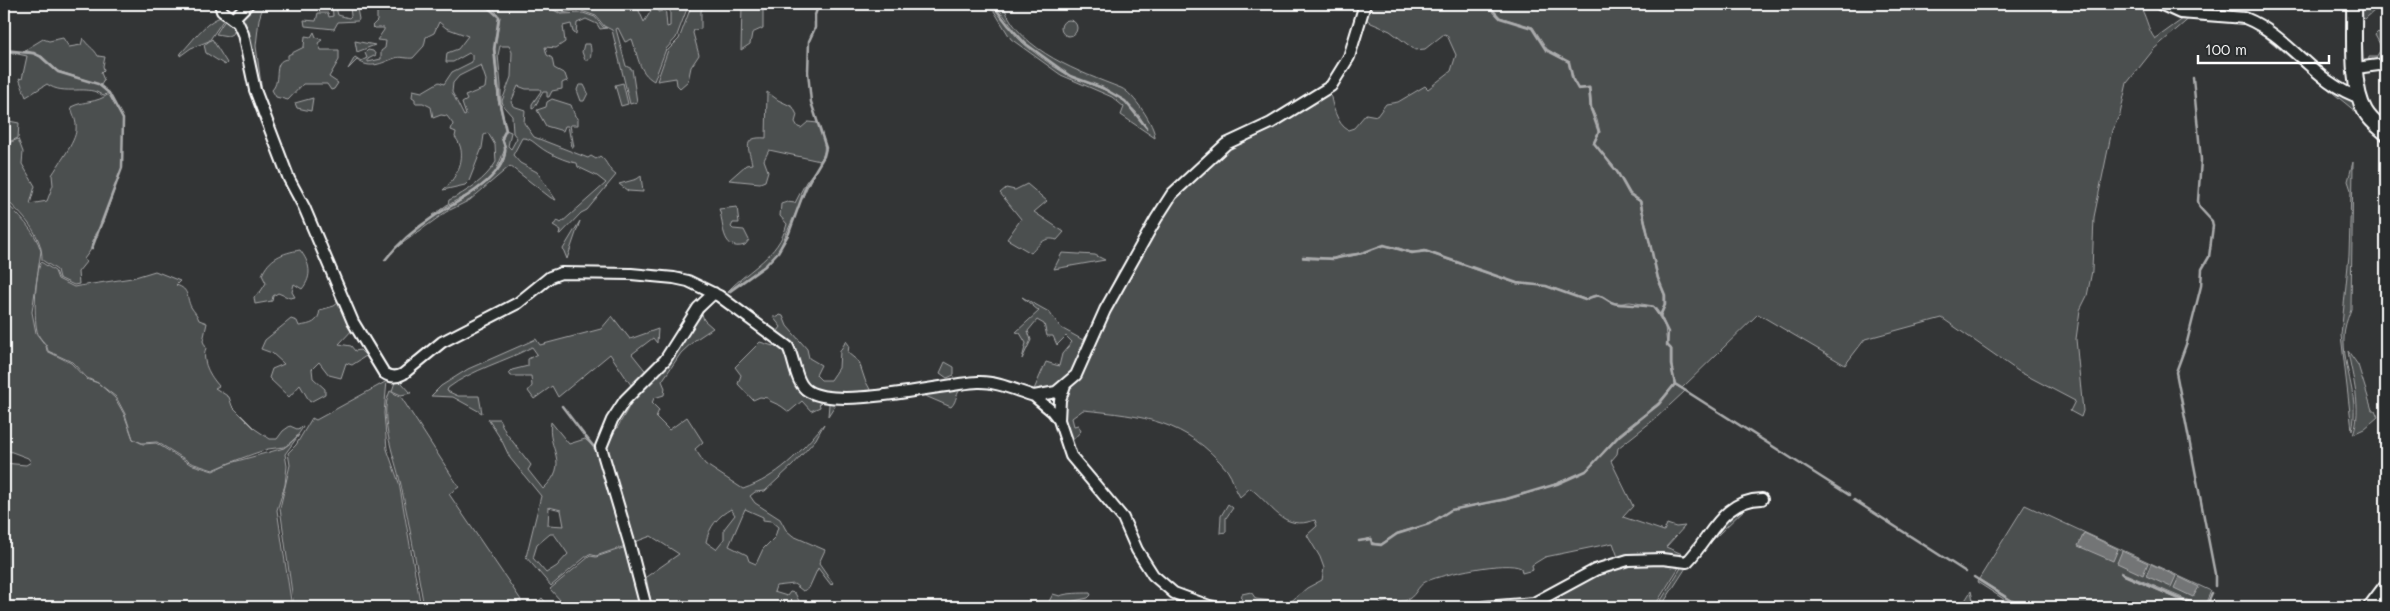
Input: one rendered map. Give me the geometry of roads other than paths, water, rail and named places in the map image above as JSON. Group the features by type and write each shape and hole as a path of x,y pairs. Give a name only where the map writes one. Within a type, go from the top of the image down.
{"main road":[{"path":"2354,4 2356,68 2361,98 2370,118 2386,134"},
{"path":"2371,607 2386,587"}],"street":[{"path":"220,4 222,11 234,18 243,34 255,90 288,179 304,208 353,322 384,373 388,376 403,374 442,342 518,303 550,278 561,272 631,274 688,281 714,293 788,347 800,382 809,391 828,397 873,396 979,382 1034,396 1049,394 1065,385 1076,375 1105,310 1156,218 1172,194 1226,144 1271,122 1331,86 1349,56 1365,4"},
{"path":"234,18 248,4"},
{"path":"2160,4 2180,13 2245,18 2252,21 2273,34 2341,92 2361,98"},
{"path":"2356,68 2386,64"},
{"path":"646,607 601,446 612,420 625,400 665,360 698,308 714,293"},
{"path":"1059,420 1060,400 1065,385"},
{"path":"1034,396 1052,411 1059,420 1072,456 1123,518 1137,550 1153,575 1174,593 1212,607"},
{"path":"1484,607 1534,603 1595,570 1628,560 1662,558 1687,562 1730,508 1753,499 1762,499"}],"waterway":[{"path":"385,260 401,242 420,226 478,189 497,170 503,160 505,149 502,138 506,130 499,100 494,49 499,17 484,4"},
{"path":"729,292 765,266 778,252 789,233 806,186 824,156 826,148 811,102 808,72 809,41 815,28 815,15 819,4"},
{"path":"992,4 1026,44 1070,76 1103,88 1125,101 1146,127"},
{"path":"1359,541 1371,539 1372,544 1381,545 1397,534 1429,524 1451,510 1506,499 1557,484 1586,471 1620,435 1659,404 1675,384 1671,365 1671,349 1667,345 1668,332 1660,316 1665,305 1665,295 1658,278 1640,201 1630,194 1618,173 1594,143 1599,132 1591,109 1589,88 1578,89 1573,80 1569,62 1546,50 1532,28 1500,18 1487,4"},
{"path":"4,50 34,53 58,72 98,84 109,93 123,119 122,168 92,248"},
{"path":"2193,78 2201,160 2198,201 2200,208 2212,221 2213,226 2209,257 2202,269 2201,286 2187,342 2176,372 2215,574 2215,586"},
{"path":"1303,257 1333,259 1362,253 1384,245 1412,253 1425,251 1517,283 1546,286 1585,300 1601,296 1613,303 1653,307 1660,316"},
{"path":"1675,384 1849,495"},
{"path":"562,406 584,435"},
{"path":"586,437 597,451"},
{"path":"1854,500 1966,572"},
{"path":"2122,574 2199,607"},
{"path":"1974,577 2021,607"},
{"path":"2206,607 2212,594"}]}
